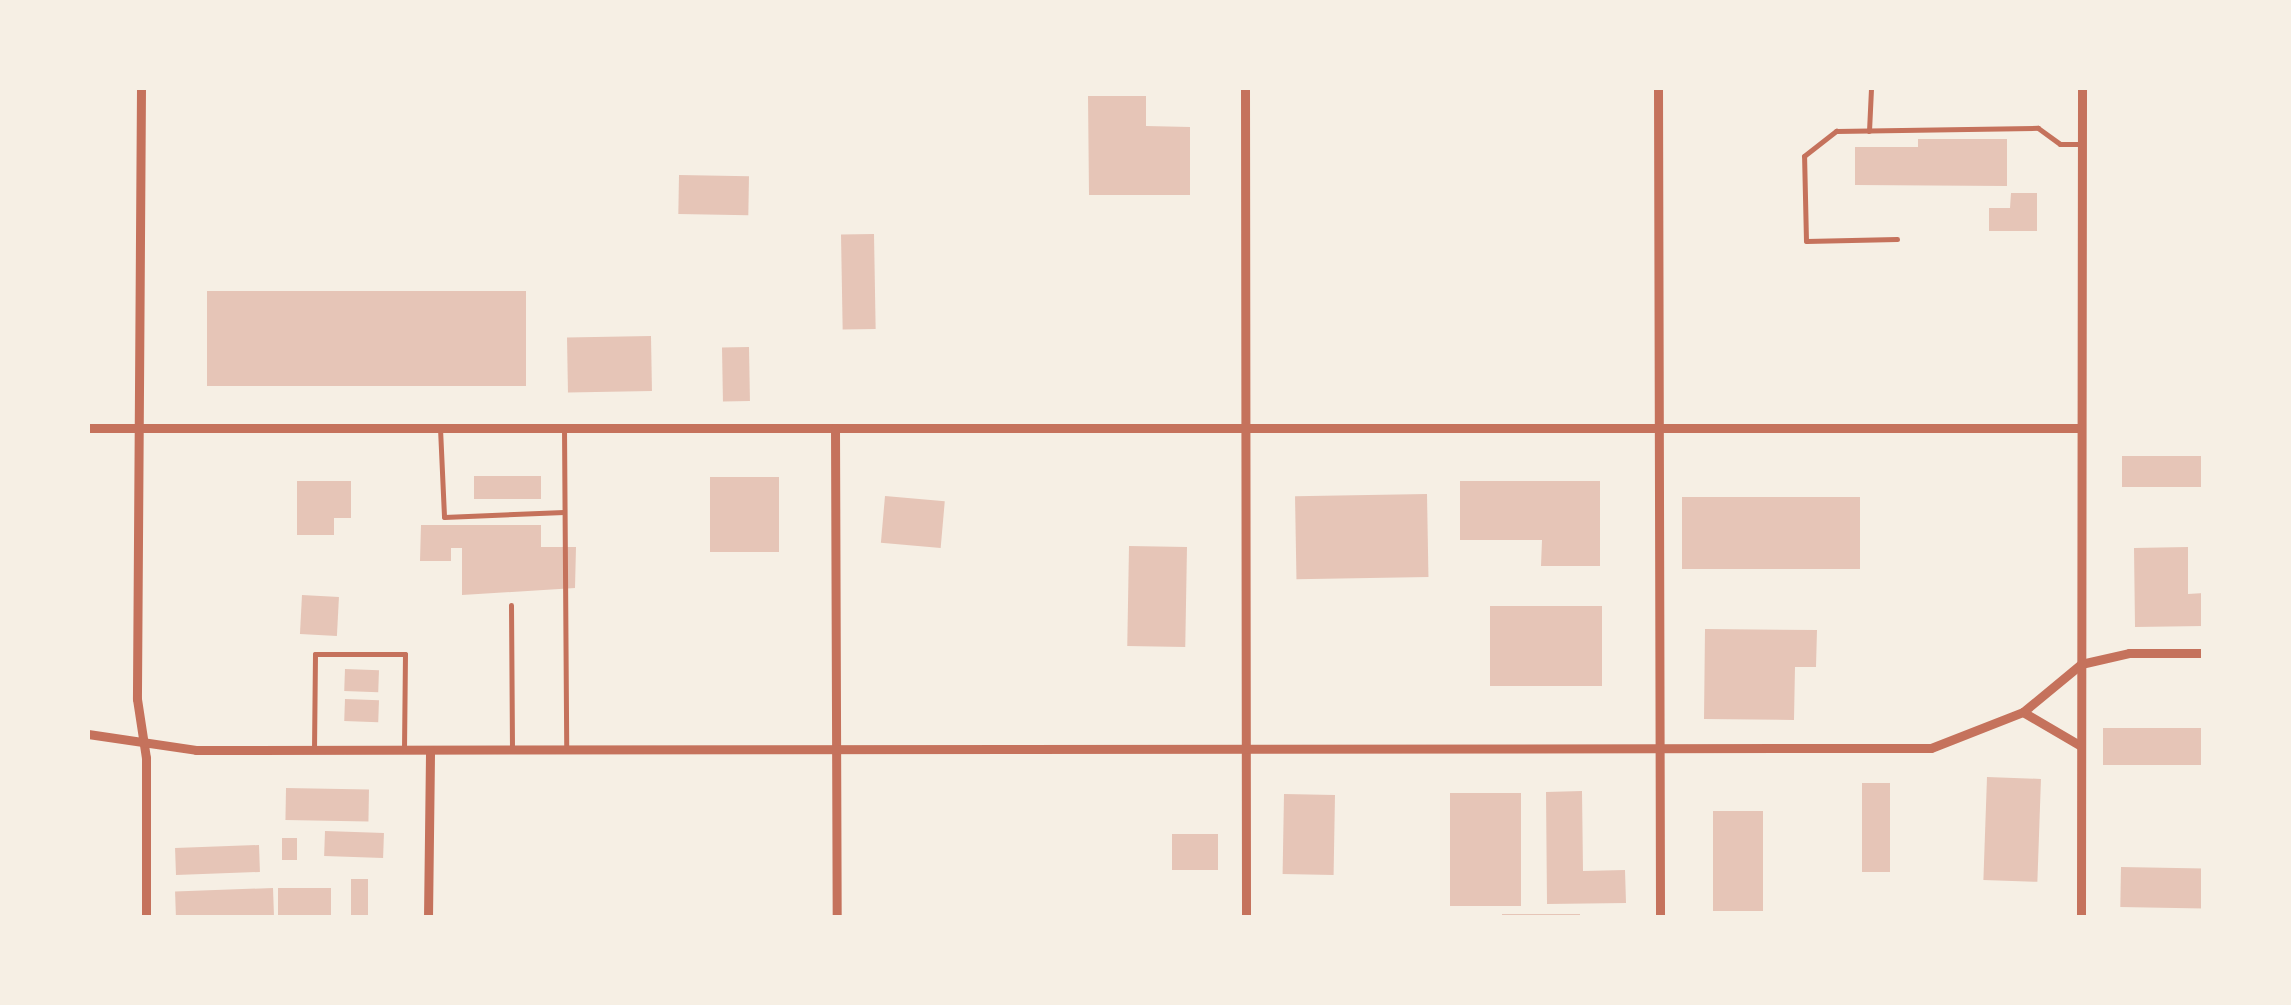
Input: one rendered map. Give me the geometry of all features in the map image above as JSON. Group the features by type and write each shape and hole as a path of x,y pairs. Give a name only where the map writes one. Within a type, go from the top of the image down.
{"street":[{"path":"140,88 137,699 144,745 146,918"},
{"path":"1245,88 1246,918"},
{"path":"1658,88 1662,426 1660,918"},
{"path":"2081,918 2082,88"},
{"path":"88,428 2081,428"},
{"path":"835,428 836,918"},
{"path":"88,734 144,745 314,750 1931,748 2023,712 2081,664 2128,653 2204,653"},
{"path":"2023,712 2081,746"},
{"path":"428,918 430,750"}],"lane":[{"path":"1869,130 1872,88"},
{"path":"1897,239 1806,242 1804,156 1836,131 2038,128 2060,144 2082,144"},
{"path":"440,428 444,517 564,512"},
{"path":"564,428 566,750"},
{"path":"510,604 512,750"},
{"path":"314,750 315,654 405,654 404,750"}],"building":[{"path":"1088,96 1146,96 1146,126 1190,127 1190,195 1089,195"},
{"path":"1918,139 2007,139 2007,186 1855,185 1855,147 1918,147"},
{"path":"679,175 749,176 748,215 678,214"},
{"path":"2011,193 2037,193 2037,231 1989,231 1989,208 2010,208"},
{"path":"874,234 876,329 843,330 841,235"},
{"path":"207,291 526,291 526,386 207,386"},
{"path":"651,336 652,391 568,392 567,337"},
{"path":"722,347 749,347 750,401 723,401"},
{"path":"2122,456 2204,456 2204,487 2122,487"},
{"path":"474,476 541,476 541,499 474,499"},
{"path":"710,477 779,477 779,552 710,552"},
{"path":"297,481 351,481 351,518 334,518 334,535 297,535"},
{"path":"1460,481 1600,481 1600,566 1541,566 1542,540 1460,540"},
{"path":"1427,494 1428,577 1296,579 1295,496"},
{"path":"885,496 945,501 941,548 881,543"},
{"path":"1682,497 1860,497 1860,569 1682,569"},
{"path":"421,525 541,525 541,547 576,547 575,588 462,595 462,548 451,548 451,561 420,561"},
{"path":"1129,546 1187,547 1185,647 1127,646"},
{"path":"2188,547 2188,594 2204,593 2204,626 2135,627 2134,548"},
{"path":"302,595 339,597 337,636 300,634"},
{"path":"1490,606 1602,606 1602,686 1490,686"},
{"path":"1705,629 1817,630 1816,667 1795,667 1794,720 1704,719"},
{"path":"345,669 379,670 378,692 344,691"},
{"path":"345,699 379,700 378,722 344,721"},
{"path":"2103,728 2204,728 2204,765 2103,765"},
{"path":"1987,777 2041,779 2037,882 1983,880"},
{"path":"1862,783 1890,783 1890,872 1862,872"},
{"path":"286,788 369,789 368,821 285,820"},
{"path":"1582,791 1583,871 1625,870 1626,903 1547,904 1546,792"},
{"path":"1450,793 1521,793 1521,906 1450,906"},
{"path":"1284,794 1335,795 1334,875 1283,874"},
{"path":"1713,811 1763,811 1763,911 1713,911"},
{"path":"325,831 384,833 383,858 324,856"},
{"path":"1172,834 1218,834 1218,870 1172,870"},
{"path":"282,838 297,838 297,860 282,860"},
{"path":"259,845 260,872 176,875 175,848"},
{"path":"2121,867 2204,868 2203,908 2120,907"},
{"path":"351,879 368,879 368,916 351,916"},
{"path":"273,888 274,916 176,918 175,891"},
{"path":"278,888 331,888 331,915 278,915"},
{"path":"1502,914 1580,914 1580,918 1502,918"}]}
